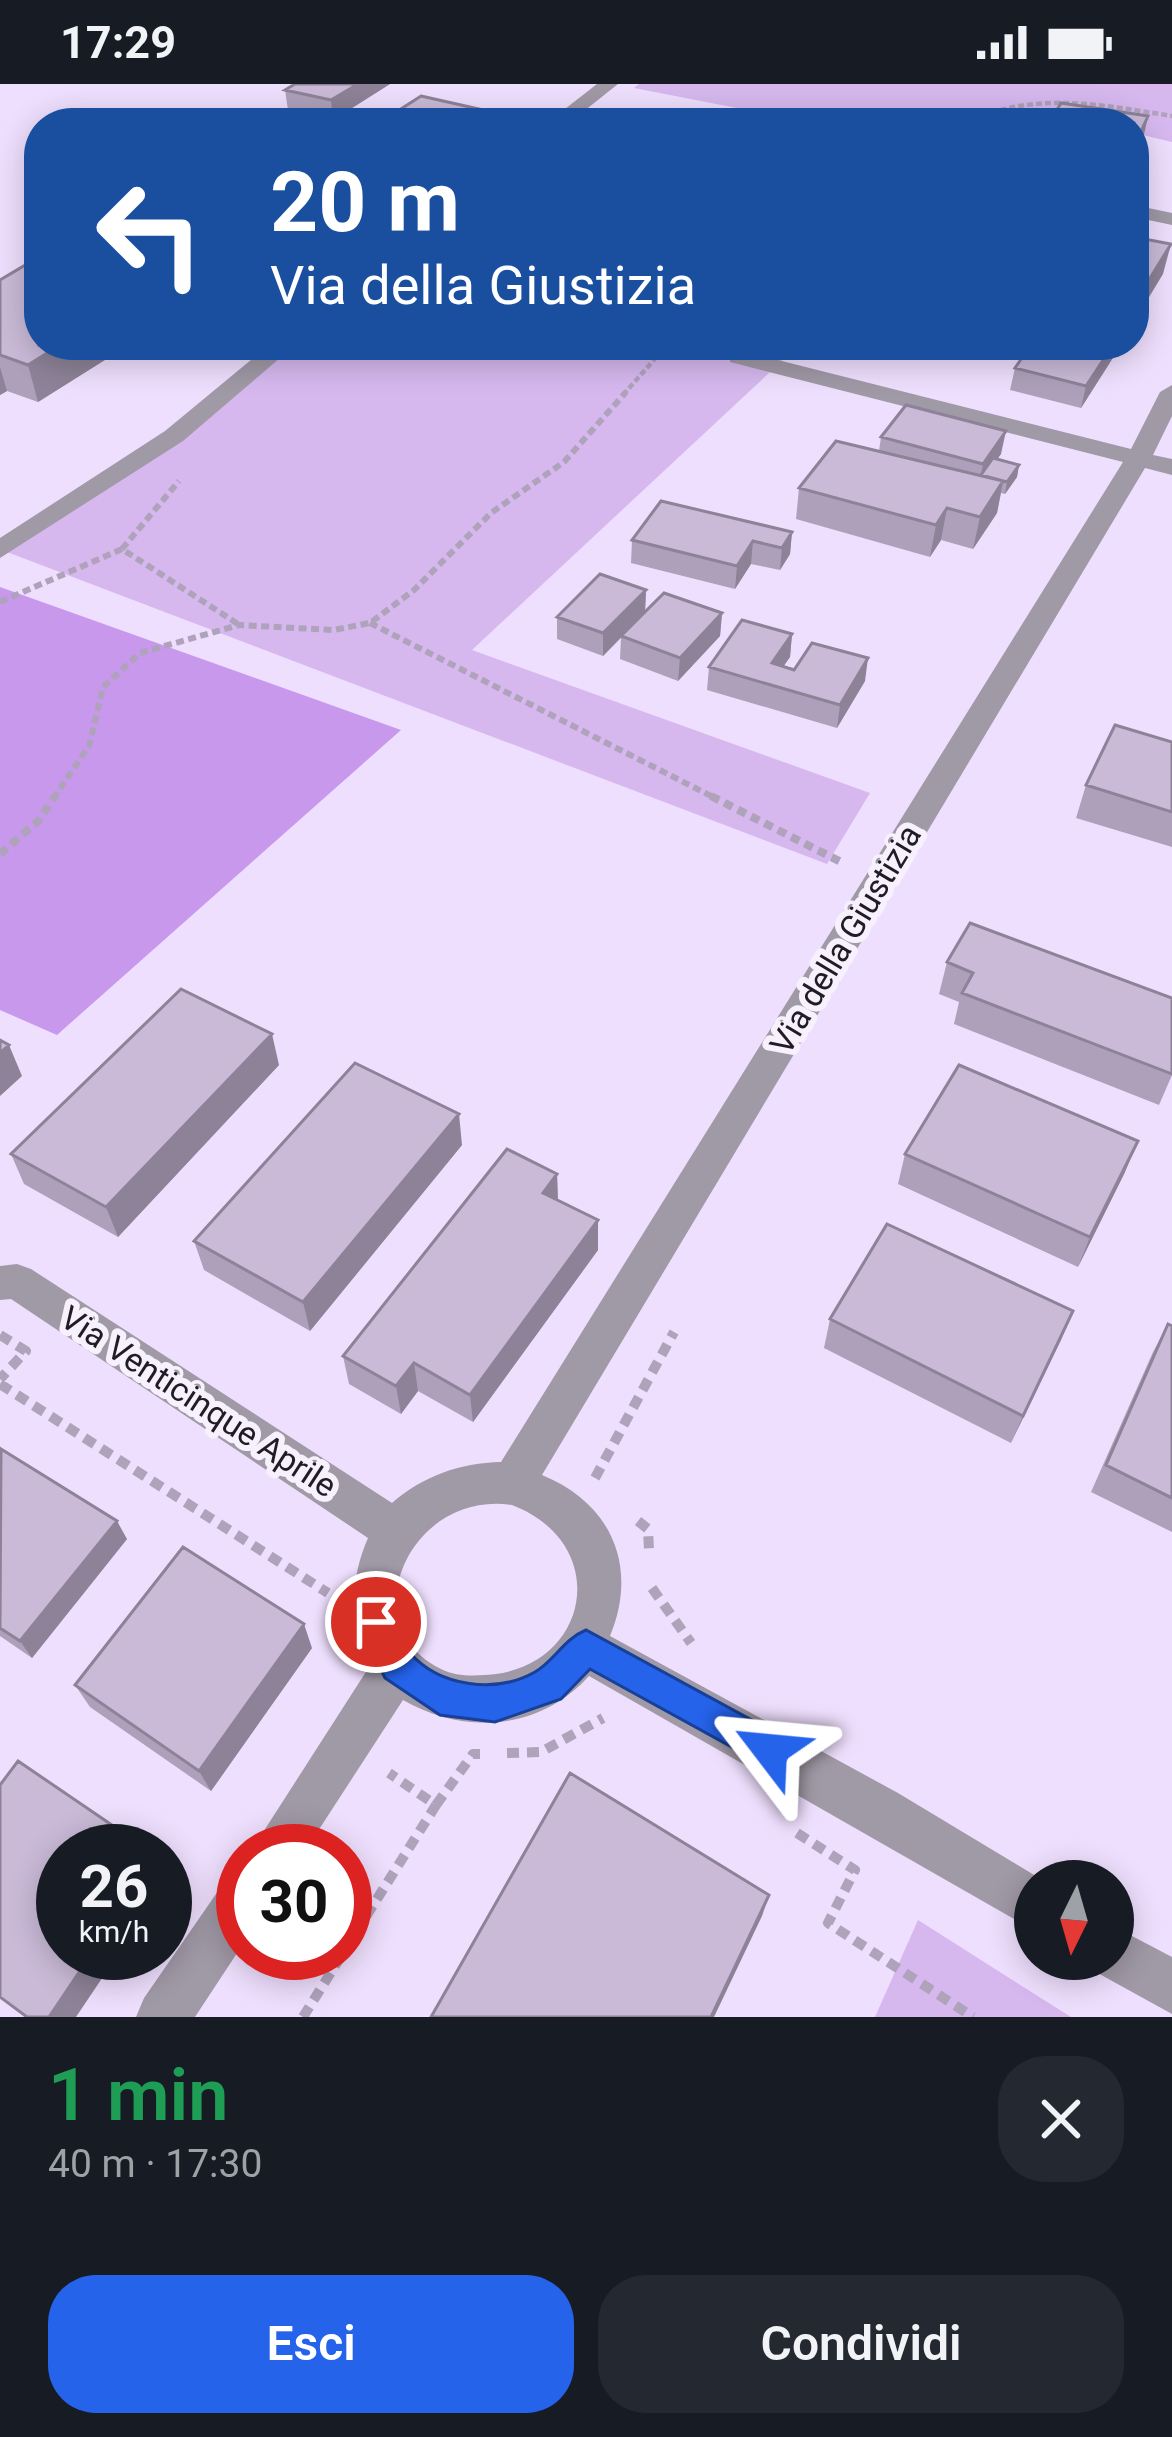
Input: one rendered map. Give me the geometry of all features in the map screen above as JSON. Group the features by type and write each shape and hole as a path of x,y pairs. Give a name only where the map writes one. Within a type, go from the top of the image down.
{"street":[{"path":"577,108 609,84"},
{"path":"0,550 174,436 265,360"},
{"path":"750,360 1172,467"},
{"name":"Via della Giustizia","path":"512,1484 1138,459 1172,392"},
{"name":"Via Venticinque Aprile","path":"0,1283 17,1281 394,1530"},
{"path":"468,1484 512,1484 550,1498 581,1525 599,1563 601,1606 586,1648 548,1686 495,1704 440,1696 398,1665 376,1622 375,1575 394,1530 427,1500 468,1484"},
{"path":"586,1648 880,1811 1014,1892"},
{"path":"294,1824 398,1665"},
{"path":"164,2017 216,1939"},
{"path":"1134,1965 1172,1988"}],"path":[{"path":"1023,108 1066,104 1101,108"},
{"path":"0,854 39,820 89,746 103,687 140,653 239,625 333,630 370,623 414,590 491,513 563,462 654,360"},
{"path":"0,602 122,549 239,625"},
{"path":"370,623 880,881"},
{"path":"607,1493 593,1481 674,1331"},
{"path":"0,1335 26,1352 0,1382 334,1597"},
{"path":"634,1517 648,1529 652,1593 685,1640 705,1652"},
{"path":"372,1907 472,1754 541,1752 610,1713 624,1723"},
{"path":"348,1744 436,1805"},
{"path":"776,1820 855,1870 828,1923 973,2017"},
{"path":"1049,1857 1054,1860"},
{"path":"303,2017 326,1980"}],"shaded area":[{"path":"639,84 1172,84 1172,142 1149,137 1149,108 737,108 634,88"},
{"path":"272,360 783,360 472,650 870,793 827,864 7,552"},
{"path":"0,587 401,730 57,1035 0,1010"},
{"path":"918,1920 1071,2017 875,2017"}],"building":[{"path":"295,84 358,84 331,100 285,90"},
{"path":"421,96 474,108 402,108"},
{"path":"1061,103 1094,108 1058,108"},
{"path":"1149,240 1171,244 1149,280"},
{"path":"24,266 24,360 36,360 28,365 0,355 0,280"},
{"path":"1021,360 1103,360 1086,386 1015,368"},
{"path":"906,405 1006,431 983,464 881,437"},
{"path":"836,441 1003,481 980,517 947,508 936,525 799,488"},
{"path":"993,458 1019,465 1007,482 981,475"},
{"path":"661,501 792,532 782,548 753,541 737,566 632,540"},
{"path":"600,574 646,590 603,633 557,617"},
{"path":"664,593 722,613 680,658 621,636"},
{"path":"742,620 792,634 772,663 794,670 812,643 868,658 840,705 709,667"},
{"path":"1115,725 1172,742 1172,812 1086,785"},
{"path":"970,923 1172,998 1172,1074 962,993 973,973 947,962"},
{"path":"181,989 272,1034 106,1207 11,1154"},
{"path":"355,1063 459,1114 303,1302 194,1241"},
{"path":"959,1065 1138,1141 1090,1237 905,1154"},
{"path":"507,1149 557,1174 543,1193 598,1220 470,1395 414,1363 396,1386 343,1356"},
{"path":"887,1224 1073,1311 1023,1416 830,1319"},
{"path":"1168,1324 1172,1326 1172,1498 1106,1465"},
{"path":"1,1449 117,1521 20,1641 0,1628"},
{"path":"183,1547 304,1624 199,1771 75,1685"},
{"path":"18,1761 110,1824 36,1824 36,1980 74,1980 49,2017 27,2017 0,1997 0,1785"},
{"path":"570,1773 769,1895 711,2017 431,2017"}],"route":[{"path":"376,1622 398,1665 440,1696 495,1704 548,1686 586,1648 770,1750"}]}
